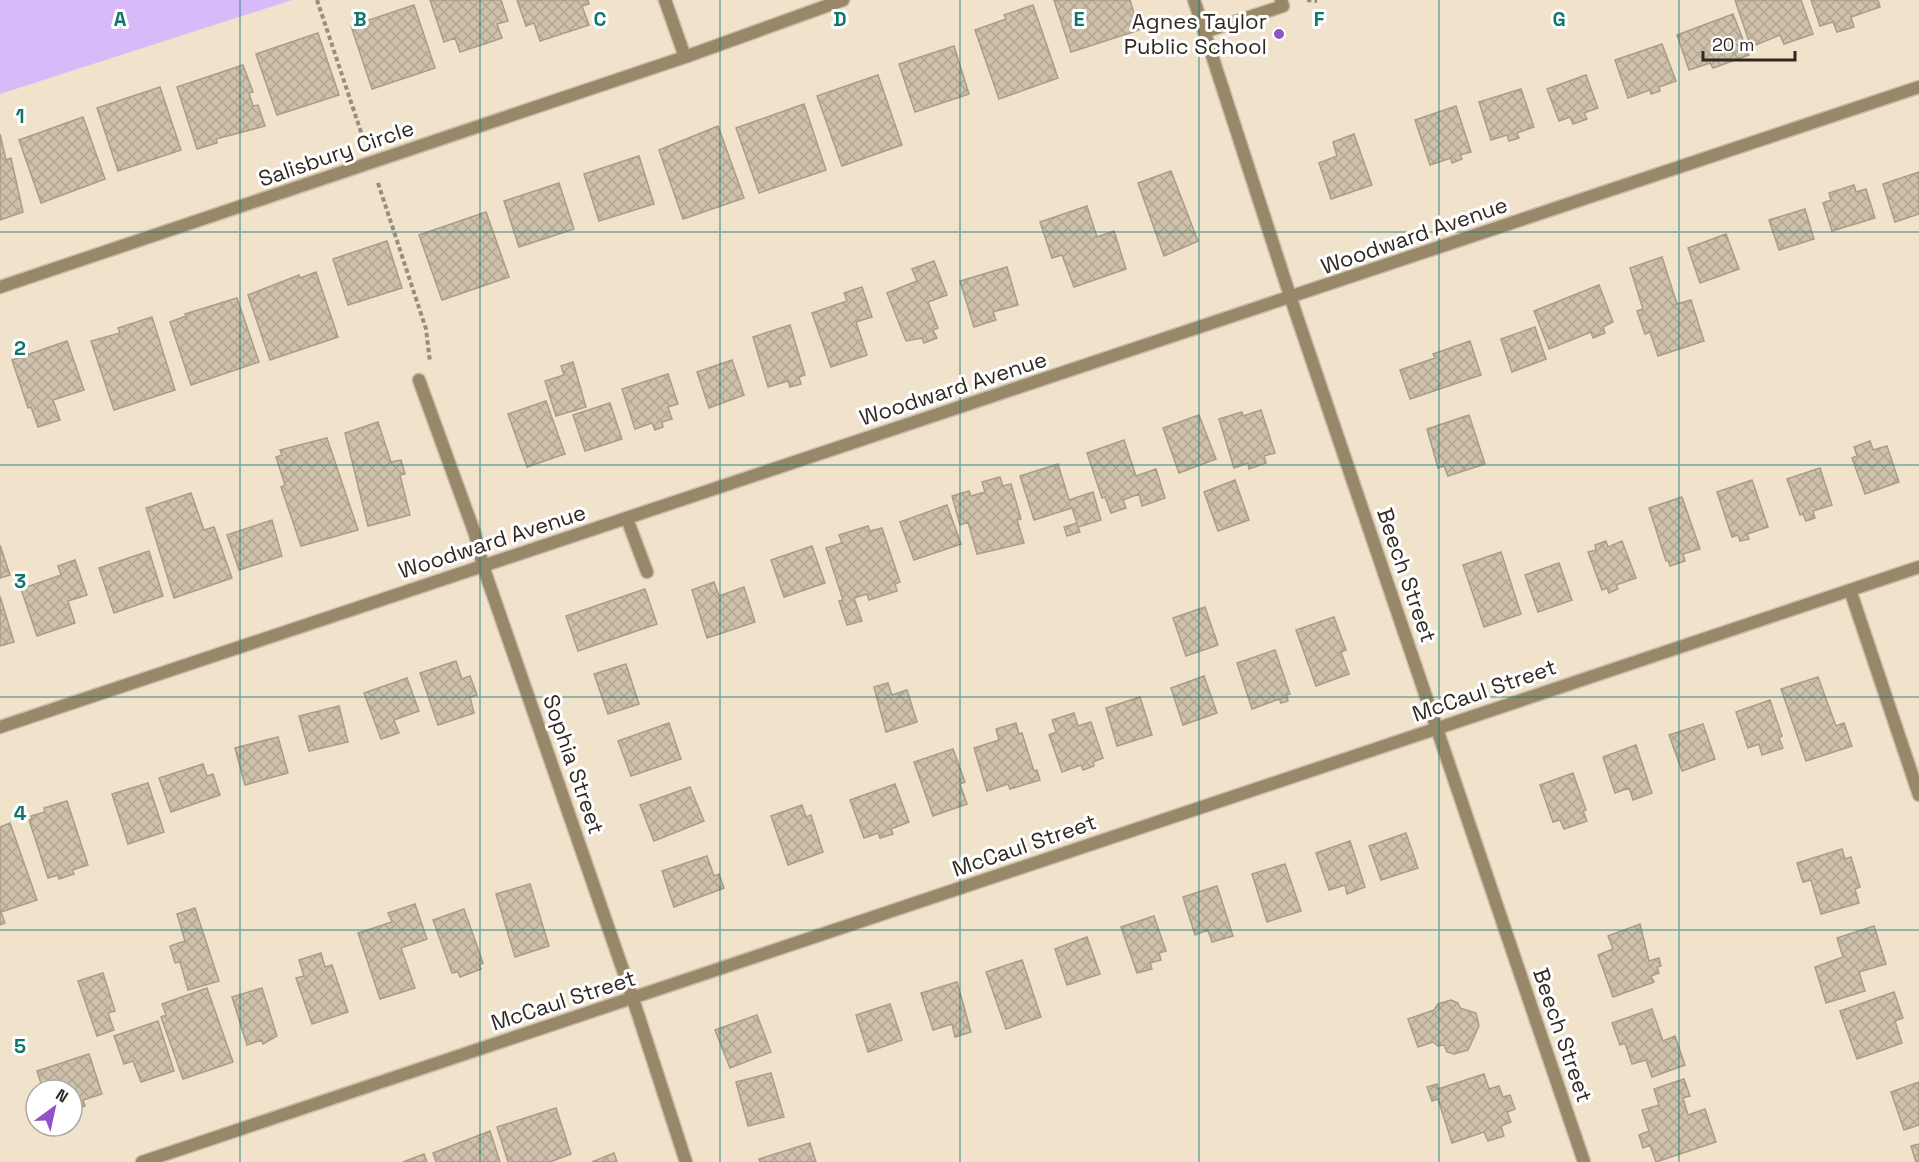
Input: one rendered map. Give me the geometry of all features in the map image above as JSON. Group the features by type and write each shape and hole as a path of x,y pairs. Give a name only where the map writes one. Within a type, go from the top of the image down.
{"street":[{"path":"666,0 685,57"},
{"name":"Salisbury Circle","path":"0,287 685,57 843,0"},
{"name":"Beech Street","path":"1194,0 1291,299 1584,1162"},
{"path":"1204,32 1282,3"},
{"name":"Woodward Avenue","path":"0,727 1291,299 1919,87"},
{"name":"Sophia Street","path":"419,380 475,534 483,566 633,999 686,1162"},
{"path":"627,519 647,572"},
{"name":"McCaul Street","path":"142,1162 1919,567"},
{"path":"1850,590 1919,795"}],"path":[{"path":"317,0 426,330 431,361 419,380"},
{"path":"1307,0 1317,1"}],"shaded area":[{"path":"0,0 292,0 0,94"}],"building":[{"path":"430,0 501,0 508,21 497,24 502,38 460,52 455,38 444,42"},
{"path":"517,0 588,0 589,4 582,6 589,25 540,41 534,23 526,26"},
{"path":"1054,0 1130,0 1139,30 1071,52"},
{"path":"1735,0 1801,0 1813,34 1784,44 1780,35 1751,47"},
{"path":"1811,0 1878,0 1880,7 1851,17 1854,27 1837,32 1833,22 1820,26"},
{"path":"414,5 435,68 372,89 351,26"},
{"path":"1033,5 1058,78 999,99 975,30 1006,19 1004,15"},
{"path":"1733,14 1749,55 1713,68 1710,63 1689,70 1677,35"},
{"path":"318,33 339,95 277,115 256,54"},
{"path":"1662,44 1676,81 1659,87 1660,91 1651,94 1650,90 1628,98 1615,60"},
{"path":"954,46 969,94 915,112 899,64"},
{"path":"243,65 253,92 249,93 253,106 258,105 265,126 216,139 217,143 197,149 177,87"},
{"path":"878,75 902,145 842,166 817,96"},
{"path":"1586,75 1598,108 1584,113 1587,119 1573,124 1570,117 1559,121 1547,89"},
{"path":"160,87 181,150 118,171 97,108"},
{"path":"1521,89 1534,127 1517,133 1519,138 1509,141 1507,135 1491,140 1479,102"},
{"path":"804,104 826,170 759,193 736,128"},
{"path":"1456,106 1471,152 1460,155 1462,159 1452,163 1451,158 1430,165 1415,120"},
{"path":"83,117 105,179 41,203 19,140"},
{"path":"718,126 744,198 683,219 659,150"},
{"path":"0,134 6,160 11,158 23,212 0,220"},
{"path":"1354,134 1372,185 1331,199 1319,163 1337,156 1333,142"},
{"path":"639,156 654,204 599,221 584,174"},
{"path":"1171,171 1198,241 1164,256 1138,183"},
{"path":"1919,172 1919,214 1895,222 1883,184"},
{"path":"559,183 574,229 519,247 504,201"},
{"path":"1854,185 1856,192 1866,189 1875,218 1832,231 1823,203 1831,200 1829,193"},
{"path":"1087,206 1097,237 1114,231 1126,269 1074,287 1062,255 1052,258 1040,222"},
{"path":"1805,209 1814,239 1779,250 1769,220"},
{"path":"486,212 509,277 442,300 419,235"},
{"path":"1726,234 1739,269 1700,283 1688,248"},
{"path":"387,241 402,288 348,305 333,259"},
{"path":"1662,257 1677,304 1691,300 1704,341 1658,356 1650,332 1645,334 1637,311 1643,309 1630,268"},
{"path":"934,261 947,295 928,302 938,328 933,330 937,338 924,343 922,338 906,341 887,293 917,281 912,269"},
{"path":"1007,267 1018,305 993,312 996,320 974,327 960,281"},
{"path":"316,272 338,337 270,360 248,295 299,275 300,278"},
{"path":"1599,285 1613,322 1603,327 1605,333 1593,338 1591,332 1549,349 1534,311"},
{"path":"862,287 872,317 856,322 867,355 831,367 812,313 847,301 844,293"},
{"path":"237,298 259,362 191,385 170,322 186,316 185,314"},
{"path":"152,317 175,390 114,410 91,341 120,333 118,328"},
{"path":"790,325 805,375 799,377 801,384 790,387 788,381 768,387 753,337"},
{"path":"1535,327 1546,359 1512,372 1501,339"},
{"path":"67,341 84,390 53,400 60,420 38,427 31,407 28,408 12,360"},
{"path":"1470,341 1481,375 1410,399 1400,370 1435,358 1433,354"},
{"path":"732,360 744,395 709,408 697,372"},
{"path":"573,362 586,407 556,416 545,381 564,375 561,366"},
{"path":"668,374 678,404 668,407 672,419 662,422 663,427 655,430 652,423 635,429 622,389"},
{"path":"546,401 565,454 527,467 508,414"},
{"path":"610,403 622,439 585,451 573,415"},
{"path":"1261,410 1275,453 1264,456 1266,463 1249,469 1248,463 1234,468 1219,419 1242,412 1243,416"},
{"path":"1199,415 1216,459 1179,473 1163,428"},
{"path":"1469,415 1485,464 1448,476 1444,466 1438,468 1427,429"},
{"path":"378,422 391,462 401,460 405,474 400,475 410,515 368,526 345,433"},
{"path":"327,438 358,530 301,546 281,487 285,485 276,457 282,455 280,450"},
{"path":"1124,440 1136,476 1156,469 1165,498 1142,506 1139,494 1123,500 1126,508 1111,513 1105,497 1102,498 1087,453"},
{"path":"1870,441 1873,450 1887,446 1899,482 1865,494 1852,458 1857,456 1854,447"},
{"path":"1058,464 1069,500 1093,492 1101,520 1078,527 1080,532 1067,536 1064,527 1077,523 1072,508 1034,520 1020,476"},
{"path":"1820,468 1832,505 1813,511 1815,518 1806,521 1803,514 1800,515 1787,479"},
{"path":"1000,477 1003,486 1011,484 1021,519 1017,520 1024,543 977,554 968,522 960,525 952,496 969,491 971,496 985,492 982,482"},
{"path":"1235,480 1249,520 1218,531 1204,492"},
{"path":"1752,480 1768,527 1747,534 1749,539 1740,541 1738,535 1732,537 1717,492"},
{"path":"191,493 204,530 214,527 232,578 174,598 146,508"},
{"path":"1682,497 1700,549 1683,554 1685,561 1670,566 1668,560 1666,561 1649,508"},
{"path":"947,505 961,544 914,560 900,522"},
{"path":"272,520 282,556 239,570 227,535"},
{"path":"868,526 870,531 882,528 900,582 895,584 897,591 869,600 867,594 854,598 862,621 847,625 839,601 843,600 826,548 842,543 839,535"},
{"path":"1606,541 1608,547 1622,541 1636,578 1616,585 1618,589 1609,593 1607,588 1602,590 1588,552 1596,550 1595,545"},
{"path":"0,545 10,575 0,578"},
{"path":"812,546 825,583 784,597 771,560"},
{"path":"149,551 163,596 114,613 99,568"},
{"path":"1501,552 1521,614 1484,627 1463,565"},
{"path":"75,560 87,595 68,601 75,623 37,636 21,589 61,575 58,566"},
{"path":"1559,563 1572,600 1538,612 1525,575"},
{"path":"714,582 719,596 744,587 755,622 707,638 692,590"},
{"path":"645,589 657,624 578,651 566,616"},
{"path":"0,596 14,642 0,646"},
{"path":"1205,607 1218,645 1186,656 1173,618"},
{"path":"1334,617 1346,650 1341,652 1349,674 1316,686 1296,630"},
{"path":"1275,650 1290,694 1287,695 1288,701 1281,703 1279,699 1252,709 1237,663"},
{"path":"456,661 462,679 470,676 477,695 470,697 474,713 438,725 420,673"},
{"path":"626,664 639,704 608,714 594,674"},
{"path":"1204,676 1217,713 1183,725 1171,688"},
{"path":"1818,677 1836,726 1844,723 1852,746 1806,761 1781,689"},
{"path":"407,678 419,711 394,720 399,733 381,739 364,693"},
{"path":"888,683 892,695 907,690 917,722 886,732 874,687"},
{"path":"1140,697 1152,735 1117,746 1106,708"},
{"path":"1770,700 1782,736 1779,738 1783,748 1762,755 1759,744 1748,748 1736,712"},
{"path":"339,706 348,742 309,751 299,716"},
{"path":"1074,713 1078,726 1091,722 1103,758 1093,762 1094,766 1083,770 1081,765 1062,772 1049,735 1056,732 1052,720"},
{"path":"669,723 681,759 631,776 618,741"},
{"path":"1016,723 1019,734 1022,733 1034,771 1037,770 1040,780 1010,789 1008,784 987,791 974,748 999,740 996,729"},
{"path":"1703,724 1715,759 1682,771 1669,735"},
{"path":"278,737 288,773 245,785 235,748"},
{"path":"1636,745 1652,793 1633,800 1629,788 1615,793 1603,757"},
{"path":"953,749 965,782 960,784 967,804 933,816 914,762"},
{"path":"203,764 207,776 213,774 220,795 171,812 159,778"},
{"path":"1573,773 1586,810 1583,811 1587,821 1564,829 1560,820 1553,822 1540,785"},
{"path":"148,783 164,832 128,844 112,794"},
{"path":"895,784 909,822 891,829 893,834 880,838 878,833 864,838 850,800"},
{"path":"690,787 704,821 654,841 640,805"},
{"path":"67,801 88,865 72,870 74,874 59,879 58,875 48,878 29,820 32,819 31,816 45,812 44,808"},
{"path":"802,805 806,817 811,815 823,852 788,865 771,816"},
{"path":"10,823 37,900 1,912 5,923 0,925 0,827"},
{"path":"1406,833 1418,868 1381,880 1369,846"},
{"path":"1350,841 1365,887 1347,894 1345,885 1329,890 1316,853"},
{"path":"1842,849 1845,859 1851,857 1860,887 1855,889 1859,903 1821,914 1811,880 1803,882 1797,863"},
{"path":"707,856 714,876 719,874 724,888 674,907 662,871"},
{"path":"1285,864 1301,911 1267,922 1252,874"},
{"path":"530,884 549,946 515,957 496,894"},
{"path":"1217,886 1233,936 1212,942 1208,930 1195,935 1183,897"},
{"path":"415,904 427,939 401,948 415,988 380,999 358,933 392,922 388,913"},
{"path":"195,908 219,981 188,990 180,962 175,963 170,946 185,941 177,914"},
{"path":"464,909 483,963 479,965 481,969 460,977 458,972 452,973 433,920"},
{"path":"1154,916 1166,951 1159,953 1161,960 1150,963 1152,969 1137,973 1121,927"},
{"path":"1640,924 1649,961 1659,958 1661,966 1657,967 1659,973 1651,976 1654,982 1613,997 1598,955 1613,949 1608,936"},
{"path":"1874,926 1886,964 1859,972 1865,991 1826,1003 1815,967 1843,957 1837,938"},
{"path":"1087,937 1100,974 1067,985 1055,949"},
{"path":"321,953 325,967 332,965 348,1012 312,1024 296,978 304,976 299,960"},
{"path":"1022,960 1041,1017 1006,1029 986,972"},
{"path":"103,973 115,1011 108,1013 114,1030 97,1036 78,981"},
{"path":"957,982 971,1032 955,1037 952,1024 933,1030 921,993"},
{"path":"207,988 233,1062 183,1079 161,1017 166,1015 162,1004"},
{"path":"262,988 277,1036 263,1044 262,1040 247,1045 232,997"},
{"path":"1894,992 1903,1018 1895,1021 1902,1043 1857,1059 1840,1011"},
{"path":"1451,1000 1458,1003 1460,1008 1476,1013 1479,1026 1468,1050 1454,1054 1447,1052 1444,1045 1438,1046 1433,1042 1418,1047 1408,1019 1434,1010 1438,1004"},
{"path":"890,1004 902,1040 868,1052 856,1015"},
{"path":"1652,1009 1663,1041 1675,1036 1685,1065 1652,1077 1646,1060 1632,1064 1625,1043 1620,1045 1612,1023"},
{"path":"757,1015 771,1052 730,1068 715,1030"},
{"path":"158,1021 174,1071 141,1082 133,1061 124,1064 114,1036"},
{"path":"89,1054 102,1094 84,1100 84,1078 39,1078 37,1071"},
{"path":"771,1073 784,1117 748,1126 736,1082"},
{"path":"1484,1074 1489,1089 1499,1086 1503,1097 1510,1095 1515,1109 1507,1112 1511,1122 1501,1126 1504,1136 1488,1141 1484,1132 1452,1143 1438,1099 1432,1101 1427,1087 1437,1084 1438,1089"},
{"path":"1684,1079 1690,1096 1683,1098 1688,1115 1705,1109 1716,1142 1656,1162 1650,1145 1643,1148 1639,1135 1649,1131 1642,1110 1659,1105 1654,1089"},
{"path":"1919,1082 1919,1125 1904,1130 1891,1092"},
{"path":"556,1108 571,1154 550,1162 508,1162 497,1127"},
{"path":"490,1131 500,1162 436,1162 433,1153"},
{"path":"810,1143 816,1162 760,1162 759,1159"},
{"path":"1919,1144 1919,1162 1916,1162 1911,1146"},
{"path":"614,1153 617,1162 592,1162"},
{"path":"424,1154 427,1162 403,1162"}],"place":[{"name":"Agnes Taylor Public School","path":"1279,34"}]}
